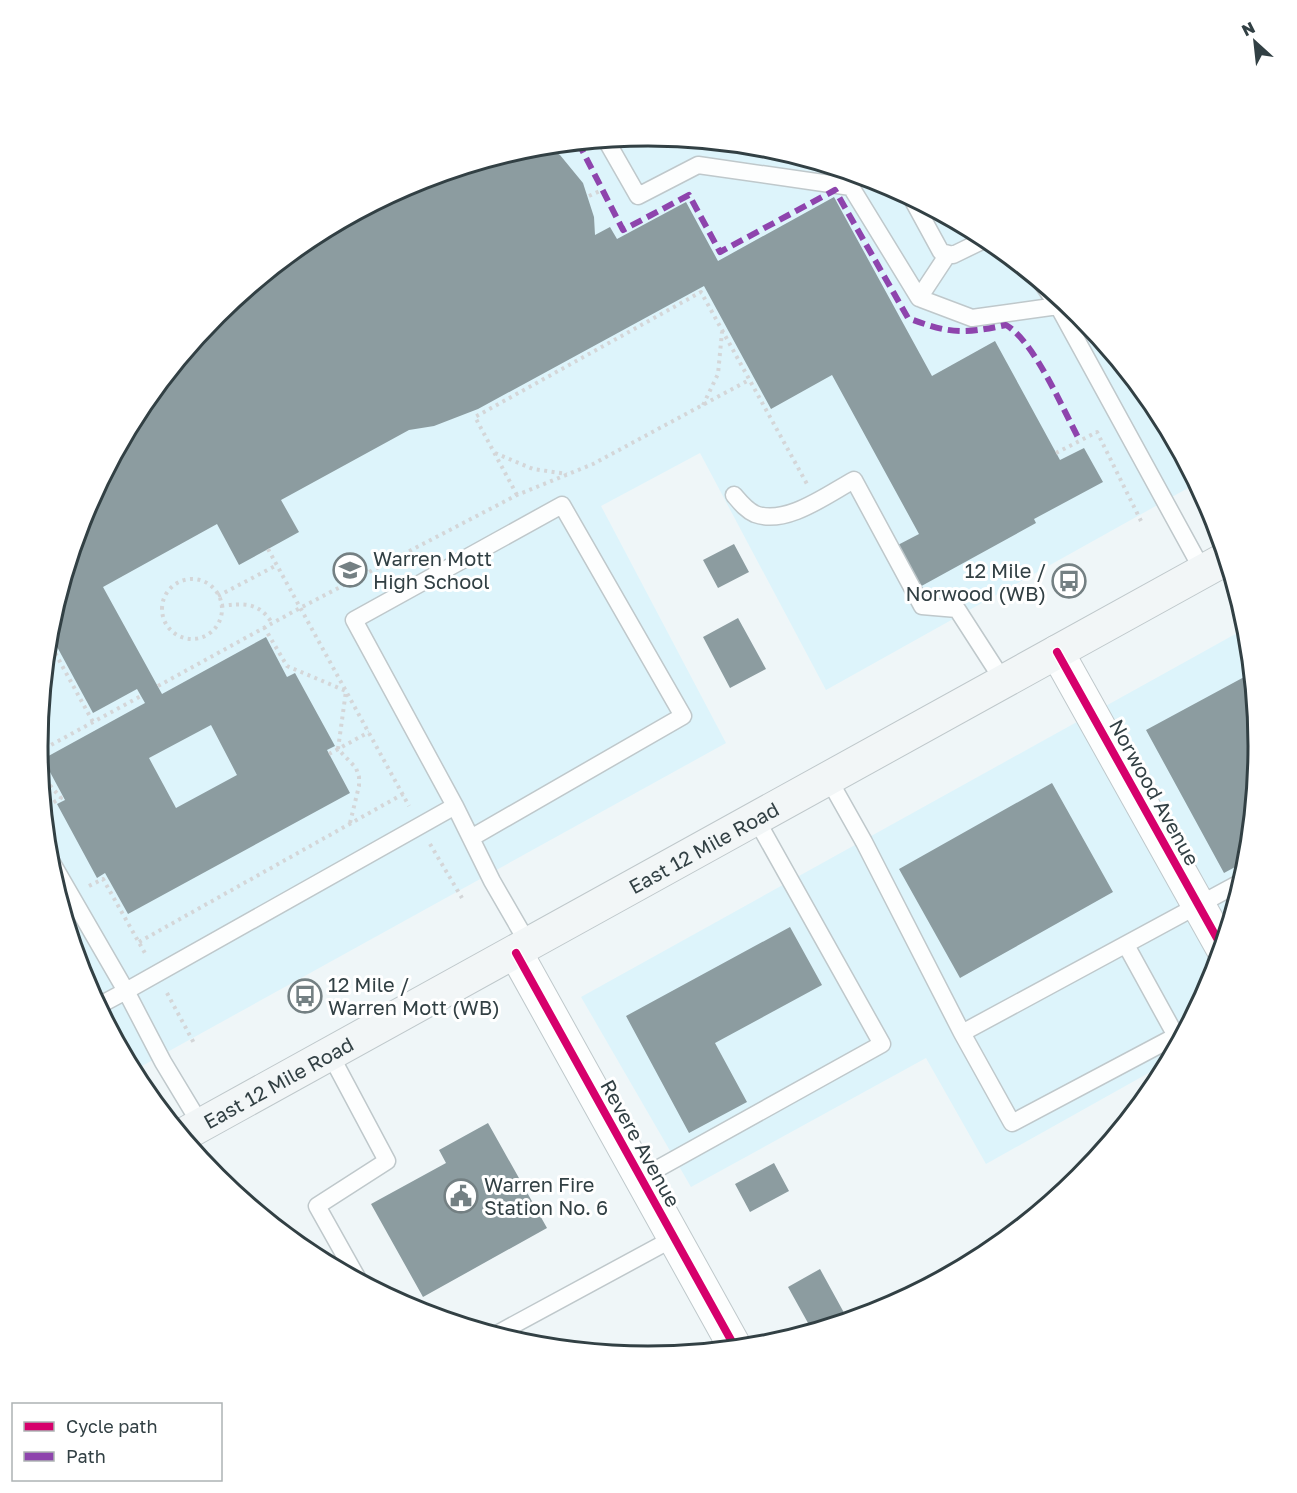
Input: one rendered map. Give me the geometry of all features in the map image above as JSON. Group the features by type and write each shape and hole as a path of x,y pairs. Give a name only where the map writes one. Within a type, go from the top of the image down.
{"main road":[{"name":"East 12 Mile Road","path":"191,1130 1215,565"}],"street":[{"name":"Norwood Avenue","path":"1057,652 1218,938"},
{"name":"Revere Avenue","path":"522,949 641,1178 732,1341"}],"lane":[{"path":"610,147 638,196 698,165 851,188 919,298 972,318 1055,305"},
{"path":"917,210 941,252 953,255 977,244"},
{"path":"919,298 948,254"},
{"path":"1070,319 1215,565"},
{"path":"734,495 755,514 773,517 816,500 854,480 922,606 957,609 1004,682"},
{"path":"471,837 682,716 562,505 354,620 471,837 522,949"},
{"path":"828,778 1012,1124 1174,1037"},
{"path":"106,1002 455,806"},
{"path":"641,1178 882,1044 756,819"},
{"path":"64,884 126,991 163,1062 191,1130"},
{"path":"962,1033 1232,887"},
{"path":"1126,945 1175,1035"},
{"path":"330,1054 387,1161 316,1206 352,1269"},
{"path":"505,1330 674,1238"}],"path":[{"path":"589,196 602,190"},
{"path":"517,495 475,417 701,292 816,500"},
{"path":"702,405 718,374 722,330"},
{"path":"158,686 264,627 517,495 570,474 749,380"},
{"path":"1056,453 1097,432 1141,521"},
{"path":"494,452 533,469 570,474"},
{"path":"268,549 462,898"},
{"path":"218,596 277,565"},
{"path":"183,581 204,582 218,596 221,606 216,626 200,638 180,637 165,623 163,602 174,585 183,581"},
{"path":"221,606 243,604 256,606 266,613 272,623"},
{"path":"264,627 287,666 346,691"},
{"path":"56,654 93,722"},
{"path":"338,749 346,691"},
{"path":"48,747 141,696"},
{"path":"329,754 369,732"},
{"path":"338,749 356,768 359,777 350,824"},
{"path":"49,784 61,798 51,804"},
{"path":"139,942 403,794"},
{"path":"81,891 103,879 195,1045"}],"shaded area":[{"name":"Warren Mott High School","path":"609,147 688,147 727,151 804,166 878,192 949,226 1014,270 1073,322 1100,351 1148,413 1169,446 1190,487 826,690 700,453 601,506 726,743 141,1067 110,1012 80,940 68,902 60,864 49,786 49,707 53,668 68,591 80,553 110,481 128,446 172,381 197,351 224,322 283,270 348,226 383,208 455,178 493,166 570,151"},
{"path":"1238,633 1248,707 1248,786 1244,825 1229,902 1217,940 1187,1012 1155,1070 986,1164 926,1058 691,1187 581,997"}],"building":[{"path":"557,153 560,155 583,183 594,217 595,235 610,227 617,239 686,202 718,261 834,197 932,376 995,341 1060,460 1084,448 1103,482 1034,519 1036,523 916,589 894,547 919,534 832,375 771,409 704,286 478,409 434,426 409,430 281,500 299,532 239,565 217,524 103,587 162,694 266,637 287,677 295,673 335,746 327,750 350,793 128,914 105,873 97,878 57,804 65,800 49,769 48,756 145,703 137,689 93,713 57,646 68,591 80,553 110,481 128,446 172,381 224,322 283,270 315,247 383,208 455,178 493,166","holes":["211,725 237,775 176,808 149,758"]},
{"path":"734,544 749,572 718,588 703,560"},
{"path":"738,618 766,669 730,688 703,637"},
{"path":"1245,677 1248,707 1248,786 1237,866 1224,873 1146,730"},
{"path":"1052,783 1113,892 960,978 899,869"},
{"path":"790,927 822,985 715,1043 747,1102 689,1133 626,1016"},
{"path":"488,1123 547,1228 423,1297 371,1204 446,1163 439,1150"},
{"path":"774,1163 789,1191 750,1212 735,1184"},
{"path":"820,1269 845,1314 809,1325 788,1287"}],"marked path":[{"path":"582,150 623,230 689,195 720,252 835,190 908,318 946,330 957,331 1006,325 1017,334 1038,361 1080,441"}],"cycle path":[{"path":"1057,652 1217,939"},
{"path":"516,953 732,1341"}],"place":[{"name":"Warren Mott High School","path":"350,570"},
{"name":"12 Mile / Norwood (WB)","path":"1069,581"},
{"name":"12 Mile / Warren Mott (WB)","path":"305,996"},
{"name":"Warren Fire Station No. 6","path":"461,1196"}]}
